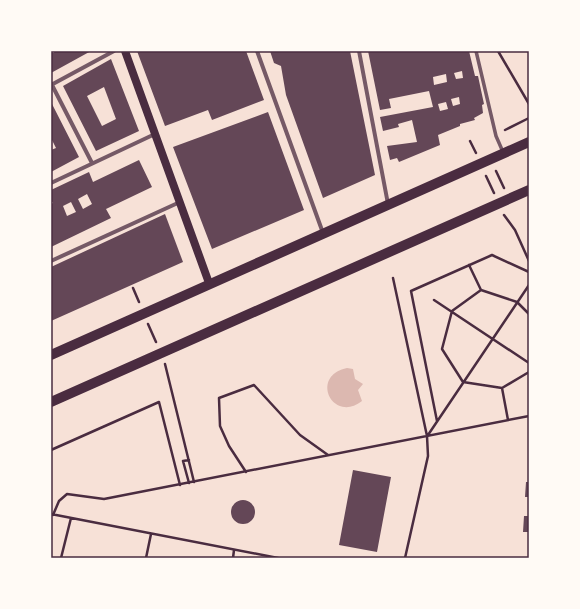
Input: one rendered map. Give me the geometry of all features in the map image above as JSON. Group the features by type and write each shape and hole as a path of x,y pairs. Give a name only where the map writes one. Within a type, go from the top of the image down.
{"main road":[{"path":"125,51 210,283"},
{"path":"51,355 529,142"},
{"path":"51,402 529,190"}],"street":[{"path":"92,163 52,85 114,51"},
{"path":"257,51 323,233"},
{"path":"360,51 388,204"},
{"path":"476,51 496,136 504,153"},
{"path":"51,182 155,134"},
{"path":"51,261 180,202"}],"path":[{"path":"498,51 529,104"},
{"path":"470,141 477,156"},
{"path":"484,172 495,196"},
{"path":"502,211 514,230 529,260"},
{"path":"437,420 411,291 492,255 529,272"},
{"path":"469,265 481,290 517,302 529,314"},
{"path":"393,278 427,436 428,456 405,558"},
{"path":"427,436 529,285"},
{"path":"133,288 140,305"},
{"path":"481,290 452,311 442,349 463,382 502,388 529,372"},
{"path":"434,300 529,364"},
{"path":"148,322 157,344"},
{"path":"164,360 194,482"},
{"path":"246,472 229,446 220,426 219,398 254,385 300,435 328,456"},
{"path":"502,388 508,420"},
{"path":"51,450 159,402 180,485"},
{"path":"278,558 52,514 59,501 67,494 104,499 529,416"},
{"path":"189,460 183,462 189,483"},
{"path":"61,558 71,518"},
{"path":"146,558 151,534"},
{"path":"232,558 234,550"}],"shaded area":[{"path":"347,368 353,369 355,379 363,384 358,390 362,401 351,407 342,407 334,403 329,396 327,388 329,380 336,373"}],"building":[{"path":"51,51 53,53 56,51 91,51 51,73"},
{"path":"137,51 246,51 264,100 212,120 208,110 165,126"},
{"path":"270,51 350,51 375,175 323,198 286,95 281,66 274,63"},
{"path":"368,51 469,51 475,76 478,76 484,104 482,105 483,113 474,118 475,120 460,124 460,126 438,135 440,145 399,162 397,158 390,160 387,146 417,142 412,120 398,124 399,127 383,131 380,117 433,107 429,91 389,99 391,108 380,110","holes":["462,71 463,78 456,79 454,73","446,74 447,82 434,85 433,77","459,97 460,104 453,106 451,99","446,102 448,109 440,111 438,104"]},
{"path":"111,59 139,131 96,151 63,86","holes":["104,87 116,119 102,126 87,96"]},
{"path":"51,102 79,157 51,172 51,150 56,148 51,138"},
{"path":"268,112 304,210 212,249 173,147"},
{"path":"139,160 152,187 106,209 111,218 51,247 51,204 53,203 51,200 51,190 89,172 93,182","holes":["87,194 92,204 83,209 78,199","71,202 76,212 67,216 63,206"]},
{"path":"165,214 183,262 51,321 51,267"},
{"path":"353,470 391,477 377,552 339,545"},
{"path":"526,482 529,482 529,497 525,497"},
{"path":"243,500 252,503 255,512 252,521 243,524 234,521 231,512 234,503"},
{"path":"524,516 529,516 529,532 523,532"}]}
